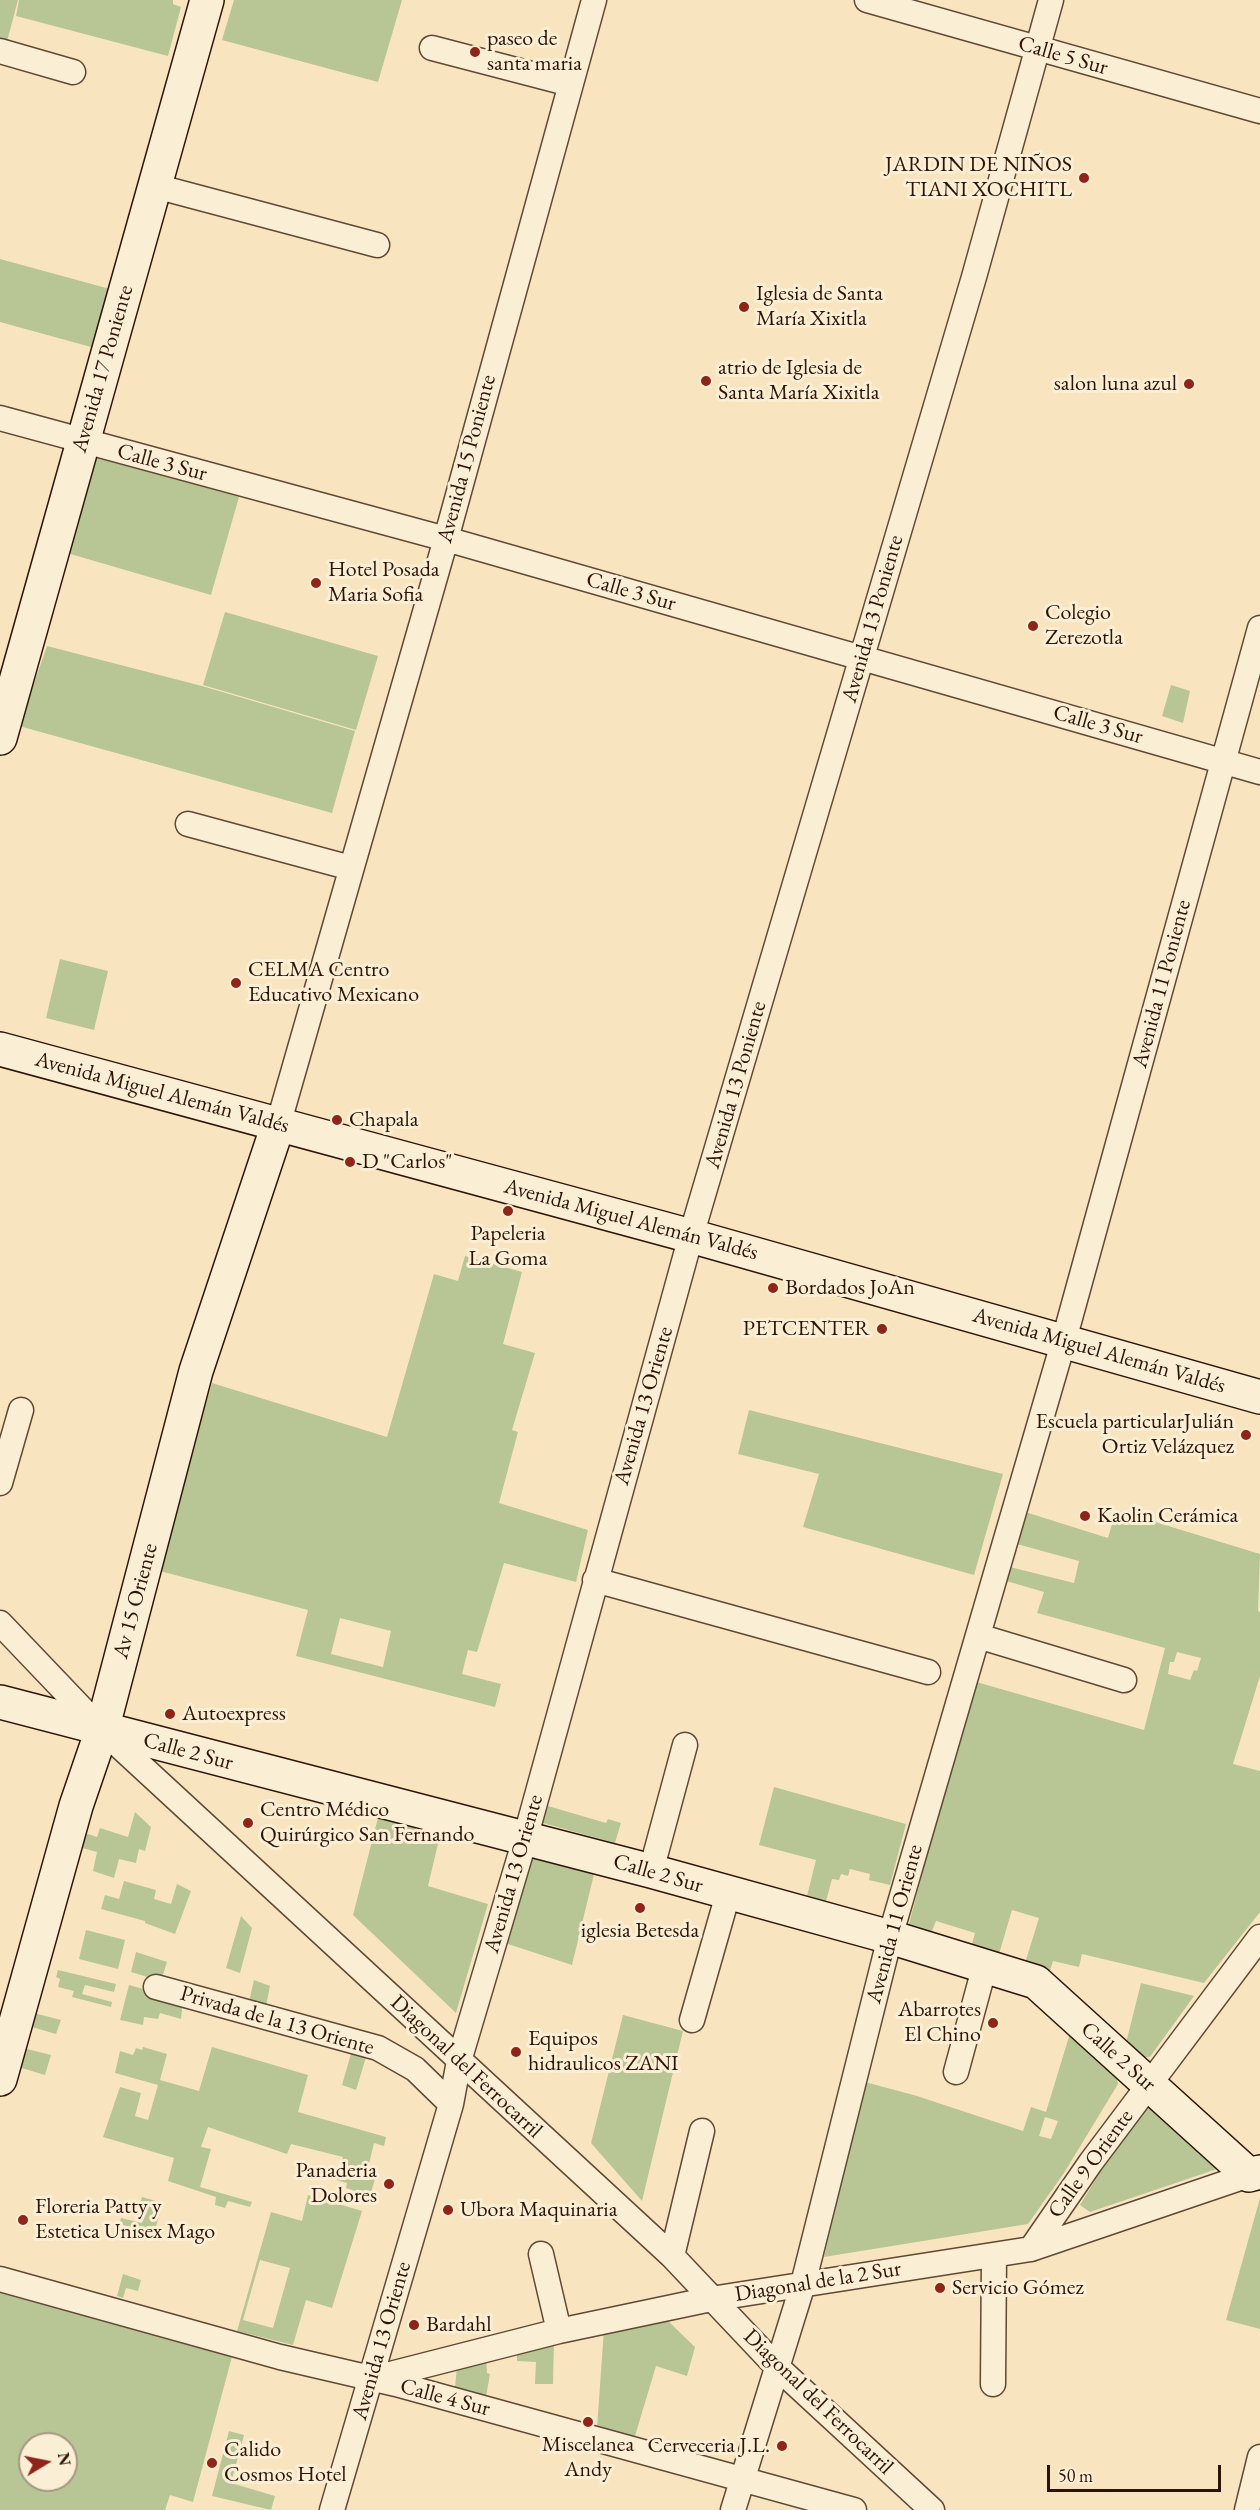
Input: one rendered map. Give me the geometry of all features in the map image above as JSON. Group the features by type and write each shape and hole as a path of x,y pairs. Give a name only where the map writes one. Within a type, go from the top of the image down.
{"main road":[{"name":"Avenida 17 Poniente","path":"0,738 207,0"},
{"name":"Avenida Miguel Alemán Valdés","path":"0,1049 691,1236 1260,1397"},
{"name":"Av 15 Oriente","path":"0,2079 76,1806 102,1730 196,1371 278,1125"},
{"name":"Calle 2 Sur","path":"0,1702 651,1871 890,1937 1036,1982 1149,2085 1255,2174"}],"street":[{"name":"Avenida 15 Poniente","path":"278,1125 446,539 594,0"},
{"name":"Calle 5 Sur","path":"867,0 1260,111"},
{"name":"Avenida 13 Poniente","path":"691,1236 975,277 1052,0"},
{"path":"432,48 570,84"},
{"path":"0,51 74,72"},
{"path":"155,186 377,245"},
{"name":"Calle 3 Sur","path":"0,418 446,539 1260,772"},
{"name":"Avenida 11 Poniente","path":"1064,1340 1260,628"},
{"path":"188,824 351,868"},
{"name":"Avenida 13 Oriente","path":"332,2510 451,2104 459,2061 525,1839 691,1236"},
{"name":"Avenida 11 Oriente","path":"733,2510 803,2284 890,1937 1064,1340"},
{"path":"0,1483 21,1410"},
{"path":"595,1580 928,1672"},
{"name":"Diagonal del Ferrocarril","path":"0,1623 102,1730 672,2256 776,2366 932,2510"},
{"path":"978,1636 1124,1680"},
{"path":"651,1871 685,1745"},
{"path":"692,2020 728,1894"},
{"name":"Calle 9 Oriente","path":"1031,2249 1260,1936"},
{"path":"956,2072 986,1965"},
{"name":"Privada de la 13 Oriente","path":"156,1987 378,2048 415,2069 451,2104"},
{"path":"672,2256 702,2131"},
{"name":"Diagonal de la 2 Sur","path":"371,2379 559,2331 714,2298 1031,2249 1255,2174"},
{"path":"541,2254 559,2331"},
{"path":"993,2384 994,2255"},
{"name":"Calle 4 Sur","path":"0,2279 280,2358 371,2379 854,2510"},
{"path":"1247,2510 1260,2457"}],"green space":[{"path":"0,0 18,0 5,49 0,48"},
{"path":"19,0 173,0 173,4 181,7 168,56 16,16"},
{"path":"234,0 402,0 378,82 222,40"},
{"path":"0,259 110,289 91,347 0,322"},
{"path":"95,455 239,497 211,595 67,553"},
{"path":"225,612 378,656 356,730 203,685"},
{"path":"47,646 202,686 355,731 332,813 19,726"},
{"path":"1171,685 1190,691 1183,723 1162,716"},
{"path":"60,959 108,971 94,1030 46,1018"},
{"path":"465,1256 522,1272 503,1344 535,1353 512,1430 518,1432 499,1503 588,1530 576,1582 504,1563 477,1652 468,1650 462,1674 501,1684 495,1707 296,1656 308,1610 156,1570 212,1383 387,1437 434,1274 458,1281","holes":["340,1618 391,1631 383,1667 331,1654"]},
{"path":"749,1410 1003,1474 974,1575 803,1527 819,1474 738,1454"},
{"path":"1116,1510 1260,1554 1258,1611 1260,1612 1260,1676 1233,1764 1260,1771 1260,1912 1204,1983 1082,1954 1079,1967 1053,1961 1048,1977 1025,1963 1039,1918 1012,1910 999,1954 972,1944 975,1933 936,1921 932,1931 909,1924 973,1681 1144,1730 1165,1648 1037,1613 1044,1592 1003,1580 1006,1566 1074,1583 1079,1561 1013,1543 1022,1511 1108,1538","holes":["1177,1652 1201,1658 1197,1671 1194,1670 1190,1680 1168,1674 1170,1662 1174,1662"]},
{"path":"774,1787 906,1824 890,1885 869,1880 870,1874 850,1869 848,1876 841,1874 839,1880 832,1879 826,1901 807,1896 816,1860 759,1845"},
{"path":"548,1806 606,1823 608,1819 621,1823 615,1843 543,1823"},
{"path":"380,1810 442,1827 428,1886 488,1904 456,2013 353,1915"},
{"path":"135,1812 151,1827 145,1851 139,1849 136,1863 119,1859 114,1878 93,1871 97,1852 75,1846 79,1831 97,1837 100,1828 128,1837"},
{"path":"532,1851 595,1870 572,1965 505,1943"},
{"path":"124,1881 156,1890 154,1899 171,1904 177,1884 191,1891 175,1934 145,1923 145,1921 101,1909 105,1895 119,1899"},
{"path":"241,1916 252,1928 240,1973 226,1968"},
{"path":"86,1930 125,1940 118,1969 79,1959"},
{"path":"136,1952 167,1962 161,1981 131,1972"},
{"path":"58,1970 116,1984 114,1992 85,1985 82,1994 112,2002 111,2007 72,1997 74,1991 58,1987 60,1979 56,1977"},
{"path":"254,1980 270,1986 265,2011 248,2006"},
{"path":"1141,1983 1194,1996 1150,2057 1142,2057 1126,2043"},
{"path":"129,1985 183,2000 181,2019 160,2013 158,2019 144,2017 143,2025 120,2020"},
{"path":"30,2012 61,2020 56,2034 25,2025"},
{"path":"623,2015 683,2031 642,2201 591,2143"},
{"path":"1071,2030 1117,2079 1118,2084 1064,2173 1028,2224 824,2257 865,2082 917,2096 1023,2131 1031,2107 1046,2112","holes":["1045,2117 1058,2121 1051,2139 1039,2136"]},
{"path":"19,2047 51,2055 45,2075 15,2066"},
{"path":"143,2047 167,2054 160,2080 199,2091 212,2047 308,2075 298,2112 386,2137 384,2146 374,2143 368,2168 377,2172 370,2196 346,2188 347,2183 337,2180 343,2157 291,2144 287,2154 208,2127 201,2147 211,2149 200,2187 252,2202 250,2207 228,2201 225,2208 215,2205 216,2197 168,2181 174,2158 103,2137 120,2087 141,2093 135,2116 148,2120 158,2085 115,2073 120,2051 133,2055 136,2048 142,2050"},
{"path":"352,2050 367,2054 356,2090 342,2085"},
{"path":"1146,2097 1220,2168 1090,2212 1080,2205"},
{"path":"308,2195 362,2211 332,2308 306,2300 293,2345 237,2331 271,2212 302,2221","holes":["260,2260 290,2268 273,2328 243,2320"]},
{"path":"142,2197 163,2203 154,2233 119,2224 121,2218 142,2223 146,2210 139,2208"},
{"path":"1260,2198 1260,2329 1226,2320"},
{"path":"123,2274 141,2280 138,2291 126,2288 123,2298 117,2296"},
{"path":"0,2287 233,2353 193,2502 170,2495 165,2510 0,2510"},
{"path":"666,2319 695,2347 687,2376 656,2366 635,2436 597,2428 604,2329"},
{"path":"554,2340 553,2384 535,2384 536,2362 517,2361 517,2350"},
{"path":"486,2358 487,2373 490,2374 486,2397 455,2388 457,2366"},
{"path":"229,2431 244,2435 231,2483 275,2496 271,2510 212,2496"}],"place":[{"name":"paseo de santa maria","path":"475,52"},
{"name":"JARDIN DE NIÑOS TIANI XOCHITL","path":"1084,178"},
{"name":"Iglesia de Santa María Xixitla","path":"744,307"},
{"name":"atrio de Iglesia de Santa María Xixitla","path":"706,381"},
{"name":"salon luna azul","path":"1189,384"},
{"name":"Hotel Posada Maria Sofia","path":"316,583"},
{"name":"Colegio Zerezotla","path":"1033,626"},
{"name":"CELMA Centro Educativo Mexicano","path":"236,983"},
{"name":"Chapala","path":"337,1120"},
{"name":"D \"Carlos\"","path":"350,1162"},
{"name":"Papeleria La Goma","path":"508,1211"},
{"name":"Bordados JoAn","path":"773,1288"},
{"name":"PETCENTER","path":"882,1329"},
{"name":"Escuela particularJulián Ortiz Velázquez","path":"1246,1435"},
{"name":"Kaolin Cerámica","path":"1085,1516"},
{"name":"Autoexpress","path":"170,1714"},
{"name":"Centro Médico Quirúrgico San Fernando","path":"248,1823"},
{"name":"iglesia Betesda","path":"640,1908"},
{"name":"Abarrotes El Chino","path":"993,2023"},
{"name":"Equipos hidraulicos ZANI","path":"516,2052"},
{"name":"Panaderia Dolores","path":"389,2184"},
{"name":"Ubora Maquinaria","path":"448,2210"},
{"name":"Floreria Patty y Estetica Unisex Mago","path":"23,2220"},
{"name":"Servicio Gómez","path":"940,2288"},
{"name":"Bardahl","path":"414,2325"},
{"name":"Miscelanea Andy","path":"588,2422"},
{"name":"Cerveceria J.L.","path":"782,2446"},
{"name":"Calido Cosmos Hotel","path":"212,2463"}]}
